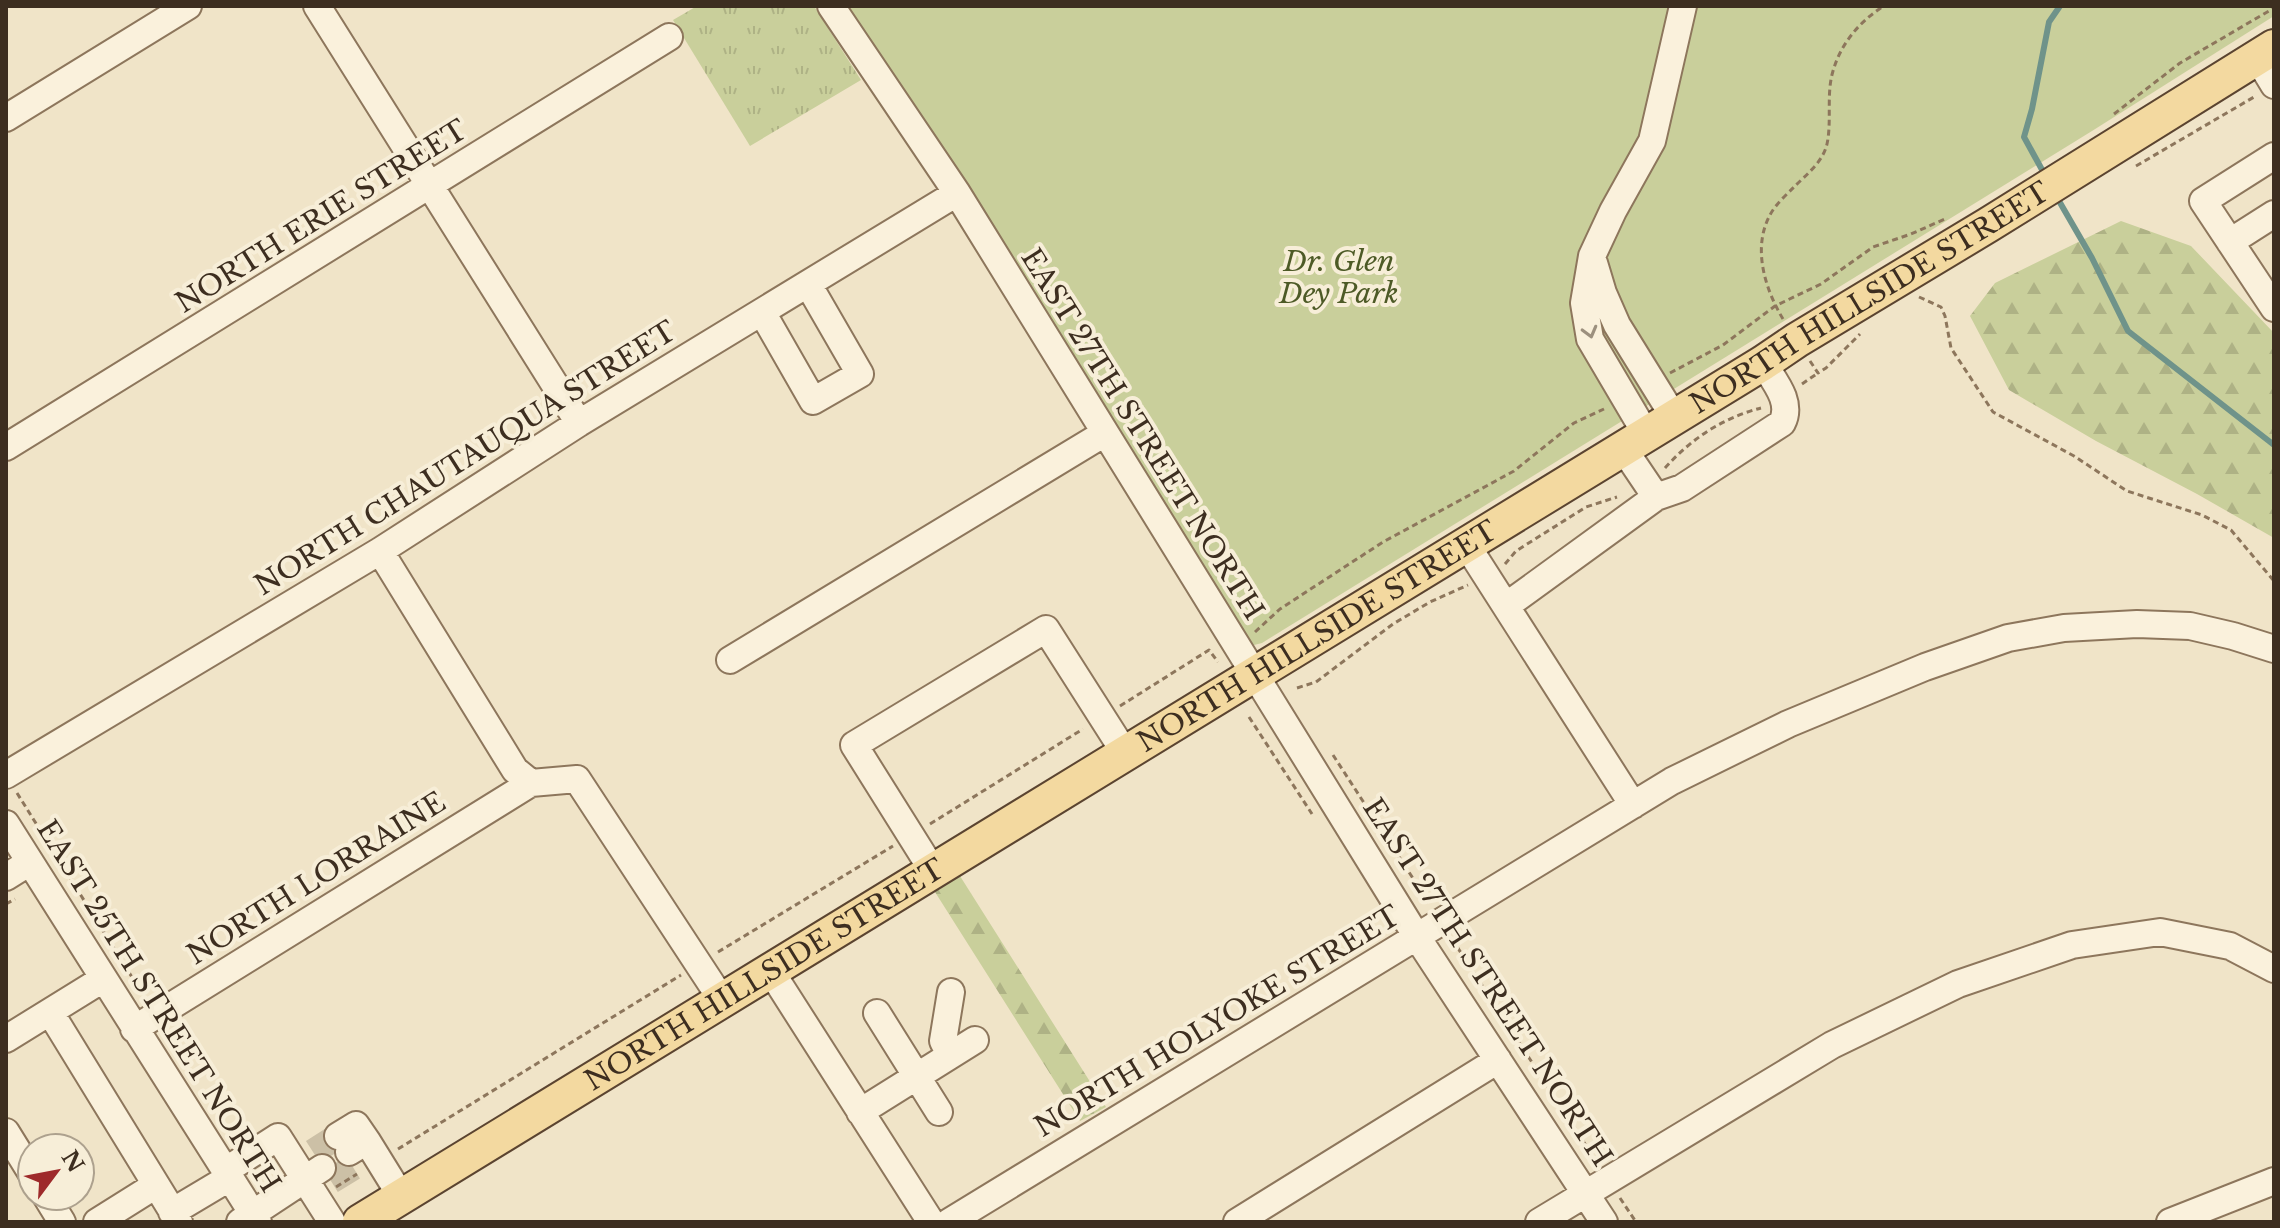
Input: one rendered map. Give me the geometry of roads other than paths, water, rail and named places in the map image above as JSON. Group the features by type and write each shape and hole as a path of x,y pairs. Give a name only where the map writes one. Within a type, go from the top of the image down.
{"main road":[{"name":"NORTH HILLSIDE STREET","path":"360,1222 2117,145 2268,63"}],"street":[{"path":"6,118 188,6"},
{"path":"317,6 579,423"},
{"name":"EAST 27TH STREET NORTH","path":"831,6 957,193 1417,937 1498,1060 1597,1186 1604,1222"},
{"path":"1648,433 1590,339 1584,303 1592,256 1652,141 1683,6"},
{"name":"NORTH ERIE STREET","path":"6,447 669,37"},
{"path":"2270,294 2203,201 2274,156"},
{"name":"NORTH CHAUTAUQUA STREET","path":"6,775 380,551 579,423 957,193"},
{"path":"2230,242 2274,214"},
{"path":"1592,256 1617,325 1652,382 1648,433 1651,489"},
{"path":"762,312 813,401 860,374 808,284"},
{"path":"1506,606 1651,489 1682,488 1782,423 1786,402 1763,363"},
{"path":"730,660 1105,433"},
{"path":"1466,544 1633,805"},
{"path":"380,551 515,770 531,783 577,779 722,1000"},
{"name":"NORTH HOLYOKE STREET","path":"949,1222 1672,781 1788,724 1925,667 2008,638 2064,628 2137,624 2190,626 2274,649"},
{"path":"933,871 854,745 1046,629 1125,753"},
{"name":"NORTH LORRAINE","path":"134,1029 531,783"},
{"name":"EAST 25TH STREET NORTH","path":"6,824 227,1174 250,1219"},
{"path":"6,877 30,862"},
{"path":"1539,1222 1832,1045 1958,984 2072,945 2160,932 2230,946 2274,969"},
{"path":"770,970 931,1222"},
{"path":"6,1039 103,979"},
{"path":"950,1055 943,1041 951,992"},
{"path":"50,1012 176,1217 278,1137 314,1177 332,1222"},
{"path":"877,1013 939,1112"},
{"path":"860,1112 975,1040"},
{"path":"1237,1222 1498,1060"},
{"path":"361,1152 401,1196"},
{"path":"250,1219 314,1177"},
{"path":"2170,1222 2274,1181"},
{"path":"97,1222 156,1185"}],"waterway":[{"path":"2046,177 2024,137 2049,22 2060,6"},
{"path":"2055,194 2092,258 2128,331 2274,445"}],"tunnel":[{"path":"313,1152 338,1136"},
{"path":"331,1181 357,1165"}],"park label":[{"name":"Dr. Glen Dey Park","path":"1339,277"}]}
